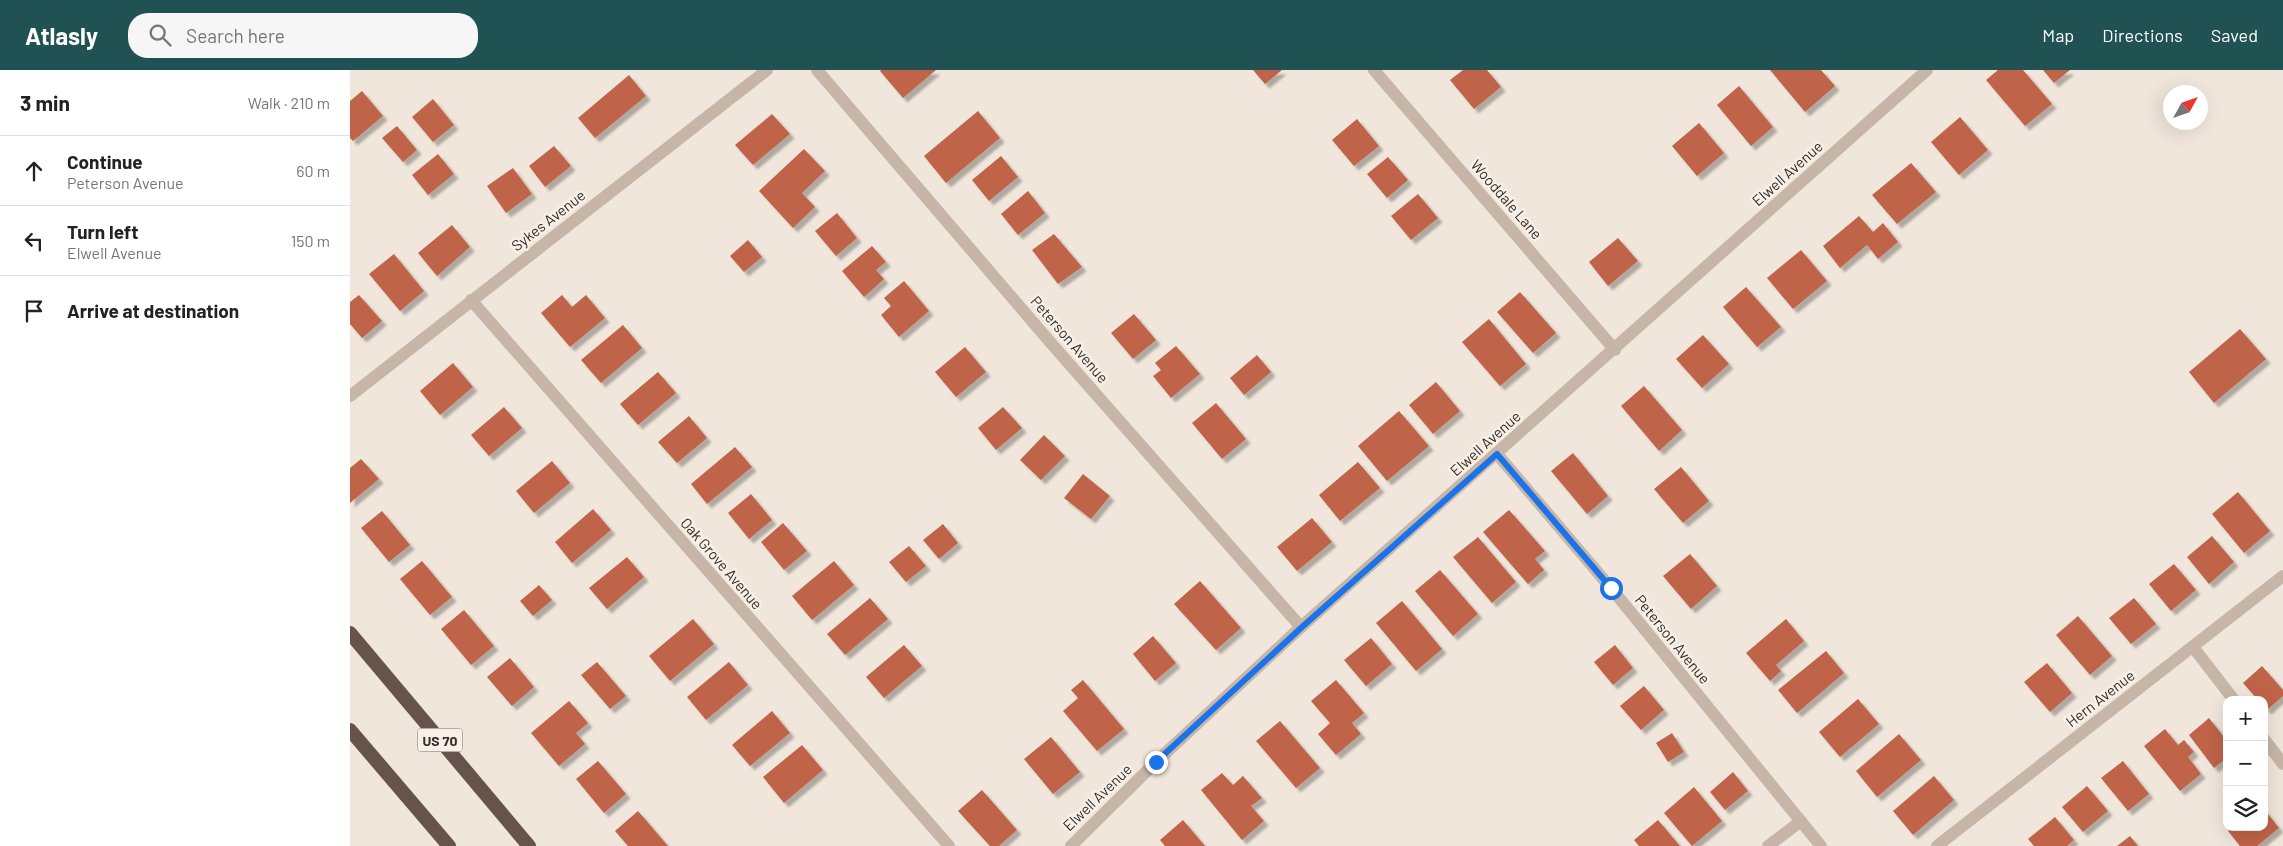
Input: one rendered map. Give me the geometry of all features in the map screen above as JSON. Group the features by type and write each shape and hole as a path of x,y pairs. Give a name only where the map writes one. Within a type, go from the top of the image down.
{"highway":[{"name":"US 70","path":"350,633 530,846"},
{"path":"350,730 449,846"}],"street":[{"name":"Sykes Avenue","path":"350,396 767,70"},
{"name":"Peterson Avenue","path":"817,70 1050,342 1302,627"},
{"name":"Wooddale Lane","path":"1374,70 1615,350"},
{"name":"Elwell Avenue","path":"1071,846 1156,762 1302,627 1927,70"},
{"name":"Oak Grove Avenue","path":"471,300 949,846"},
{"name":"Peterson Avenue","path":"1497,454 1611,588 1821,846"},
{"name":"Hern Avenue","path":"1937,846 2283,576"},
{"path":"2193,646 2231,696"},
{"path":"2266,741 2283,764"},
{"path":"1768,846 1801,821"}],"building":[{"path":"881,70 936,70 903,98"},
{"path":"1253,70 1282,70 1265,84"},
{"path":"1463,70 1487,70 1501,87 1474,109 1450,80"},
{"path":"1770,70 1821,70 1835,86 1805,112"},
{"path":"1998,70 2023,70 2052,104 2025,126 1986,80"},
{"path":"2043,70 2070,70 2054,83"},
{"path":"629,75 646,96 595,138 578,118"},
{"path":"1739,86 1773,127 1751,146 1717,105"},
{"path":"362,91 383,116 353,141 350,138 350,101"},
{"path":"433,99 454,125 433,142 412,117"},
{"path":"978,111 1000,138 946,183 924,156"},
{"path":"772,114 790,134 753,165 735,145"},
{"path":"1960,117 1988,150 1959,175 1931,142"},
{"path":"1357,119 1379,146 1354,166 1332,140"},
{"path":"1699,123 1724,153 1697,176 1672,146"},
{"path":"397,126 417,150 403,162 382,138"},
{"path":"554,146 571,166 545,187 529,166"},
{"path":"804,149 825,171 802,193 815,207 793,228 759,191"},
{"path":"438,154 454,174 428,195 412,175"},
{"path":"1001,156 1018,177 989,201 972,180"},
{"path":"1388,157 1408,180 1387,198 1367,174"},
{"path":"1911,163 1936,192 1897,224 1872,195"},
{"path":"513,168 532,194 506,213 487,186"},
{"path":"1028,191 1045,213 1018,235 1001,214"},
{"path":"1418,194 1438,218 1411,240 1391,216"},
{"path":"837,213 857,238 836,256 815,231"},
{"path":"1859,216 1873,232 1883,223 1898,242 1878,259 1867,245 1840,268 1823,246"},
{"path":"452,225 470,247 437,276 418,253"},
{"path":"1054,234 1082,267 1058,284 1032,250"},
{"path":"1618,238 1638,261 1608,286 1589,262"},
{"path":"748,240 762,257 744,272 730,256"},
{"path":"872,246 886,262 876,270 884,279 864,297 842,271"},
{"path":"1801,250 1827,281 1793,309 1767,278"},
{"path":"394,254 424,291 400,311 369,274"},
{"path":"904,281 929,311 899,337 881,315 891,306 884,298"},
{"path":"1746,287 1781,327 1757,347 1723,307"},
{"path":"1520,292 1556,333 1533,353 1497,312"},
{"path":"359,295 382,321 362,338 350,324 350,302"},
{"path":"562,295 572,307 586,295 605,318 570,347 541,313"},
{"path":"1134,314 1156,340 1133,359 1111,333"},
{"path":"1489,319 1526,364 1500,386 1462,342"},
{"path":"623,325 642,348 601,383 581,360"},
{"path":"2240,329 2266,359 2214,403 2189,372"},
{"path":"1703,335 1729,364 1702,388 1676,359"},
{"path":"1176,346 1200,374 1171,398 1153,376 1161,370 1155,363"},
{"path":"965,347 986,372 956,397 935,372"},
{"path":"1257,355 1271,372 1244,395 1230,378"},
{"path":"453,363 473,387 440,415 420,391"},
{"path":"658,372 676,393 638,425 620,404"},
{"path":"1436,382 1460,411 1433,434 1409,405"},
{"path":"1644,386 1682,430 1659,451 1621,406"},
{"path":"1216,403 1246,439 1222,459 1192,423"},
{"path":"504,407 522,428 489,456 471,435"},
{"path":"1003,407 1022,428 996,450 978,428"},
{"path":"1399,411 1429,446 1387,481 1358,446"},
{"path":"689,416 707,438 677,463 658,442"},
{"path":"1044,435 1065,456 1041,480 1020,460"},
{"path":"735,447 752,467 707,504 691,484"},
{"path":"1573,453 1608,496 1587,514 1551,471"},
{"path":"361,459 379,479 350,503 350,468"},
{"path":"552,461 570,483 534,513 516,491"},
{"path":"1358,462 1380,488 1340,521 1319,495"},
{"path":"1681,467 1709,501 1683,523 1654,489"},
{"path":"1083,474 1110,496 1091,519 1064,498"},
{"path":"2238,492 2270,531 2244,553 2212,514"},
{"path":"751,494 772,520 749,539 728,513"},
{"path":"593,509 611,530 572,563 555,542"},
{"path":"1509,510 1545,551 1535,559 1544,570 1528,584 1483,532"},
{"path":"382,511 410,545 389,562 361,528"},
{"path":"1312,518 1332,542 1297,571 1277,547"},
{"path":"783,523 807,551 784,570 761,542"},
{"path":"943,524 958,543 939,559 923,540"},
{"path":"2212,536 2234,562 2209,584 2187,557"},
{"path":"1478,537 1516,582 1492,603 1453,557"},
{"path":"909,546 926,566 906,582 889,562"},
{"path":"1690,554 1717,586 1691,609 1663,576"},
{"path":"627,557 644,577 607,609 589,588"},
{"path":"422,561 452,597 430,615 400,579"},
{"path":"834,561 854,585 812,620 792,596"},
{"path":"2174,564 2196,590 2171,611 2149,584"},
{"path":"1440,570 1478,614 1453,636 1415,591"},
{"path":"1200,581 1241,628 1216,650 1174,604"},
{"path":"539,585 552,600 533,616 520,601"},
{"path":"870,598 888,619 845,655 827,634"},
{"path":"2134,598 2156,624 2131,644 2109,618"},
{"path":"1402,601 1442,649 1416,671 1376,623"},
{"path":"464,610 494,646 471,665 441,629"},
{"path":"2078,616 2112,656 2090,675 2056,635"},
{"path":"693,619 714,644 670,681 649,656"},
{"path":"1786,619 1804,641 1776,665 1781,671 1770,681 1746,653"},
{"path":"1153,636 1176,663 1155,681 1133,654"},
{"path":"1371,638 1392,664 1366,686 1344,660"},
{"path":"904,645 922,666 884,698 866,677"},
{"path":"1615,645 1633,668 1613,685 1594,662"},
{"path":"1826,651 1844,673 1797,713 1778,690"},
{"path":"510,658 534,687 512,706 487,677"},
{"path":"597,662 626,696 610,709 581,675"},
{"path":"729,662 748,685 706,720 687,697"},
{"path":"2047,663 2072,693 2050,712 2024,682"},
{"path":"2262,666 2283,690 2283,696 2268,709 2268,696 2254,696 2243,683"},
{"path":"1083,680 1124,729 1097,751 1063,711 1078,698 1071,690"},
{"path":"1336,680 1364,713 1352,723 1361,734 1336,755 1318,734 1330,723 1311,701"},
{"path":"1644,686 1664,710 1641,730 1620,706"},
{"path":"1858,699 1879,724 1840,757 1819,732"},
{"path":"569,701 588,723 576,733 585,744 559,766 531,733"},
{"path":"772,711 790,733 750,766 732,745"},
{"path":"2209,718 2223,736 2223,761 2214,768 2189,735"},
{"path":"1280,721 1320,768 1296,788 1256,741"},
{"path":"2165,729 2178,745 2184,740 2194,752 2188,757 2201,774 2180,791 2144,746"},
{"path":"1672,733 1684,752 1668,762 1656,743"},
{"path":"1899,734 1921,760 1877,797 1856,771"},
{"path":"1051,737 1080,772 1053,794 1024,759"},
{"path":"802,745 823,770 784,803 763,777"},
{"path":"598,761 626,794 604,813 576,779"},
{"path":"2123,761 2149,794 2128,811 2101,778"},
{"path":"1733,772 1748,791 1725,810 1710,792"},
{"path":"1222,773 1233,785 1243,776 1262,798 1251,806 1264,821 1242,840 1201,790"},
{"path":"1934,776 1954,800 1913,835 1893,811"},
{"path":"2087,786 2108,811 2083,832 2062,807"},
{"path":"1694,787 1722,821 1692,846 1664,813"},
{"path":"982,790 1017,830 999,846 990,846 958,811"},
{"path":"638,811 668,846 628,846 615,831"},
{"path":"2268,814 2279,828 2257,846 2240,846 2228,831 2268,831"},
{"path":"2055,817 2074,840 2067,846 2034,846 2028,839"},
{"path":"1183,820 1205,846 1165,846 1160,840"},
{"path":"1658,820 1680,846 1639,846 1634,840"},
{"path":"2130,836 2138,846 2117,846"}],"route":[{"path":"1156,762 1302,627 1497,454 1611,588"}]}
